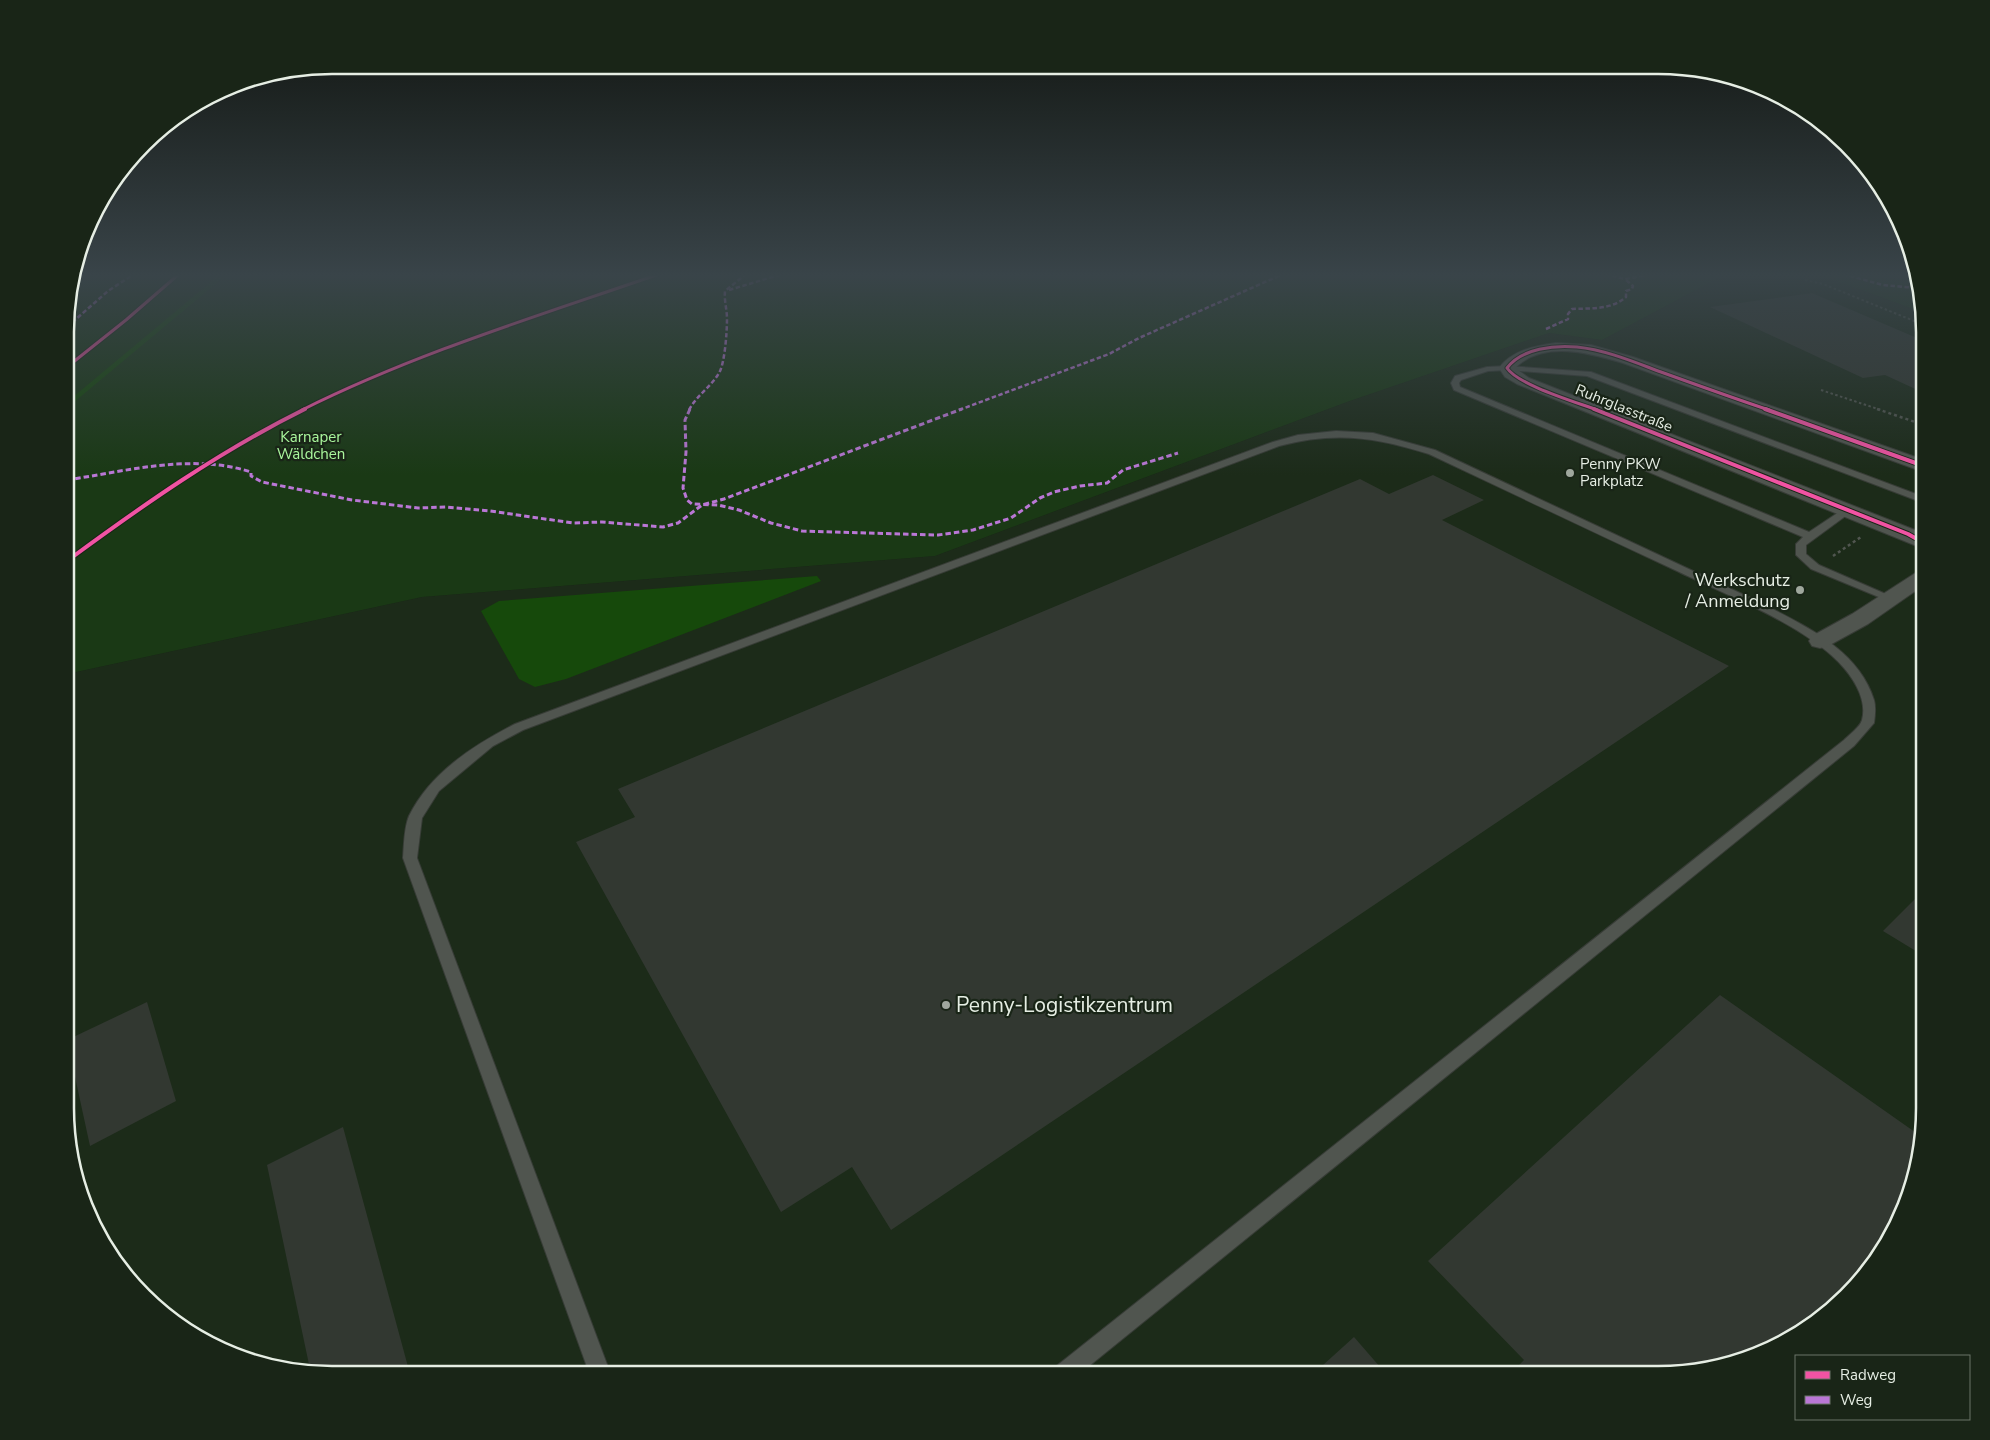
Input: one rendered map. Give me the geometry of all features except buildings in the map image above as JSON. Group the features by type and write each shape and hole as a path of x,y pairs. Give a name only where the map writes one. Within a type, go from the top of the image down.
{"street":[{"path":"1507,368 1510,362 1541,349 1568,346 1587,348 1628,360 1916,463"},
{"name":"Ruhrglasstraße","path":"1507,368 1511,374 1523,381 1916,538"},
{"path":"1820,641 1860,619 1916,581"}],"lane":[{"path":"1810,536 1457,388 1455,383 1458,378 1487,369 1507,368 1588,374 1916,497"},
{"path":"599,1366 410,858 415,818 434,788 460,764 488,743 519,727 1276,444 1302,436 1330,433 1355,432 1396,440 1432,452 1754,603 1839,654 1854,672 1868,702 1868,723 1849,743 1072,1366"},
{"path":"1848,510 1801,544 1801,554 1815,567 1890,598"}],"path":[{"path":"1821,390 1916,422"}],"shaded area":[{"name":"Penny-Logistikzentrum","path":"1525,341 1916,341 1916,1125 1903,1191 1882,1237 1863,1265 1841,1291 1801,1323 1772,1340 1741,1353 1675,1366 315,1366 249,1353 203,1332 175,1313 149,1291 117,1251 100,1222 87,1191 74,1125 74,672 422,597 935,556 1347,402"},
{"path":"817,576 821,581 566,679 535,687 519,679 481,611 499,601"}],"green space":[{"name":"Karnaper Wäldchen","path":"74,341 1525,341 1347,402 935,556 422,597 74,672"}],"waterway":[{"path":"74,399 143,341"}],"marked path":[{"path":"725,341 723,360 719,373 692,404 685,420 686,452 683,488 687,500 692,504 718,505 739,510 771,523 802,531 938,535 973,530 1011,518 1040,498 1054,492 1080,486 1107,483 1123,470 1178,453"},
{"path":"74,479 161,466 211,464 233,466 251,472 251,476 258,481 352,500 418,508 446,507 490,511 573,523 602,522 663,527 678,523 702,505 724,499 1109,354 1133,341"}],"cycle path":[{"path":"74,361 99,341"},
{"path":"74,556 149,501 271,426 345,389 464,341"},
{"path":"1916,463 1628,360 1591,350 1568,347 1543,349 1519,357 1507,368 1511,374 1523,381 1916,538"}],"place":[{"name":"Penny PKW Parkplatz","path":"1570,473"},
{"name":"Werkschutz / Anmeldung","path":"1800,590"},
{"name":"Penny-Logistikzentrum","path":"946,1005"}]}
